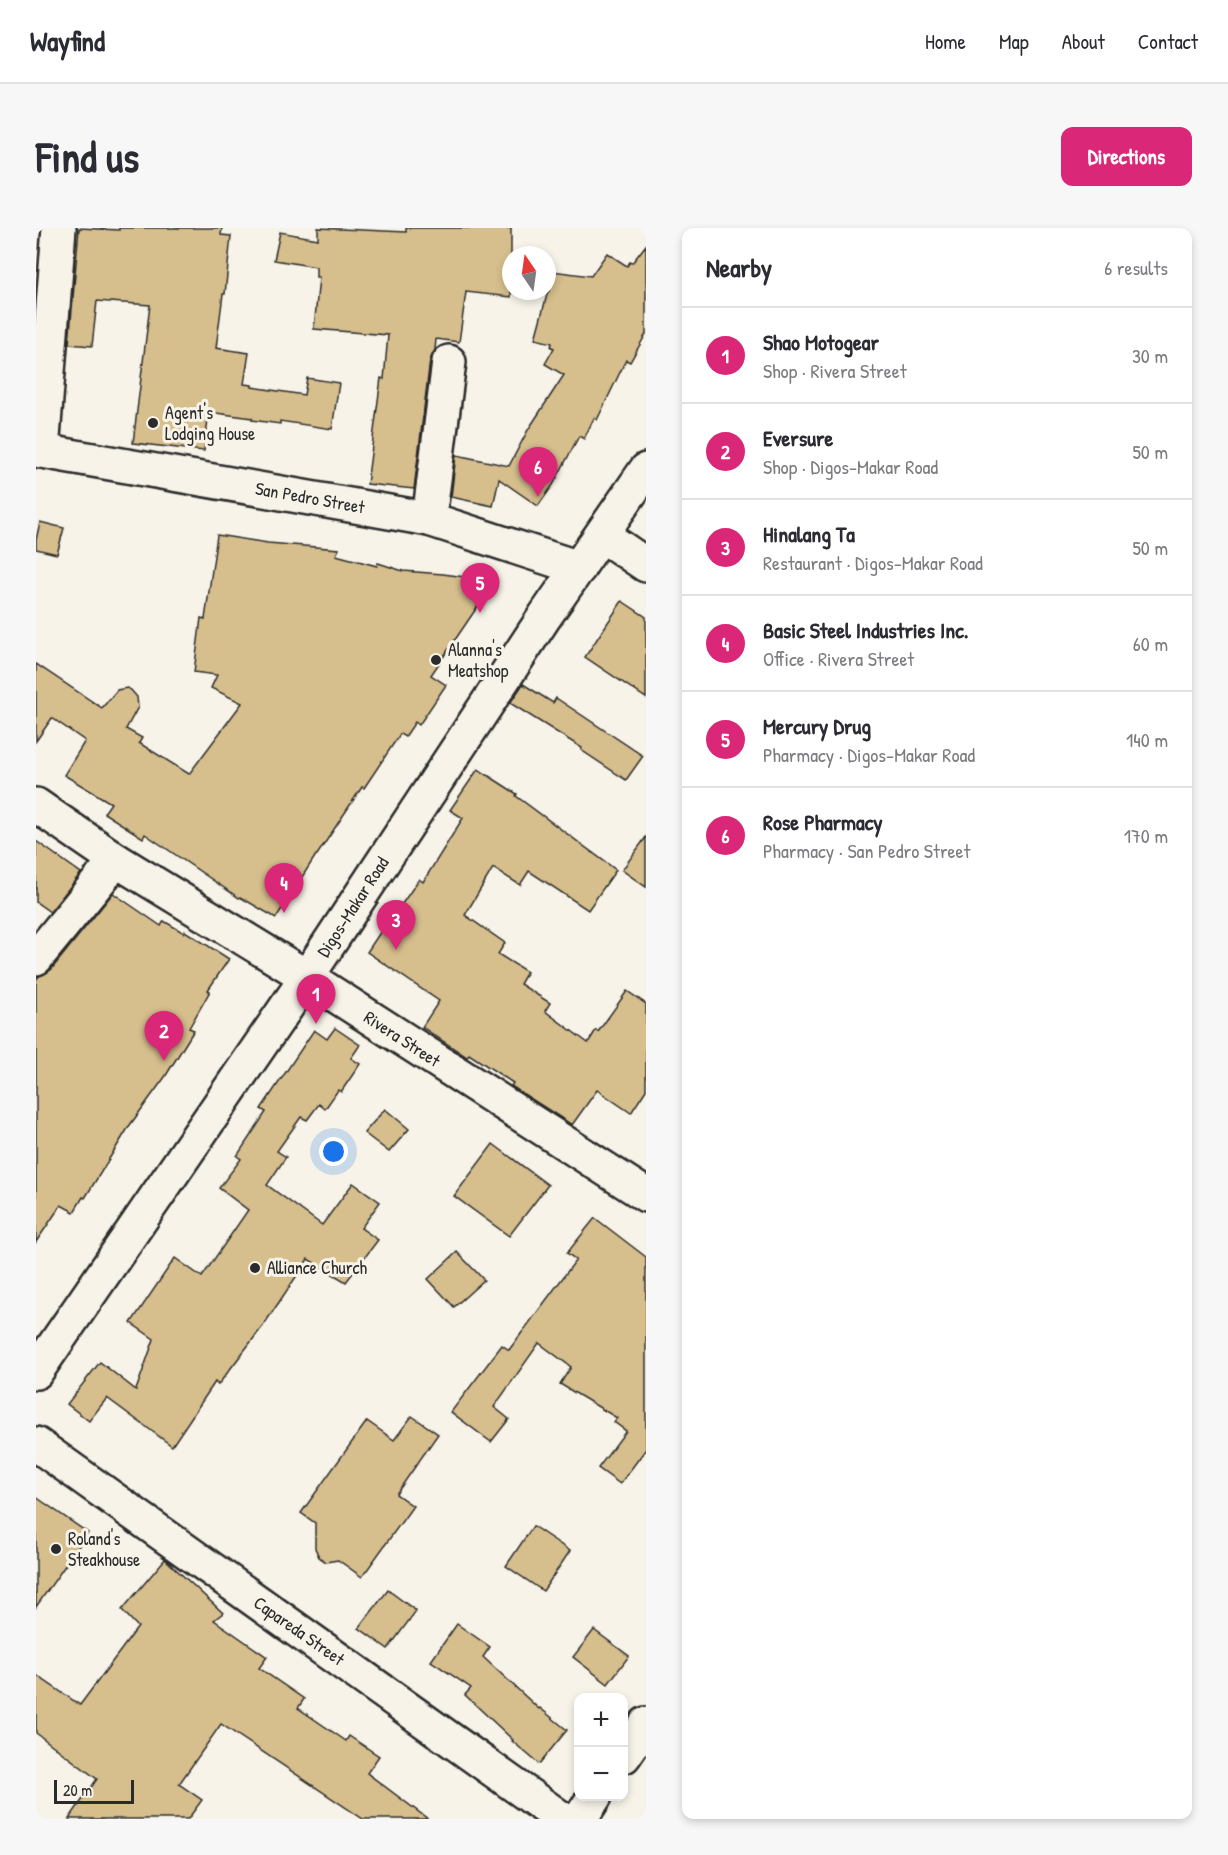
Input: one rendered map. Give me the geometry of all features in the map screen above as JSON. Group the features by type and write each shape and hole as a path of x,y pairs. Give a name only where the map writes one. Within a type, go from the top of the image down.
{"street":[{"path":"39,451 59,228"},
{"path":"429,519 449,362"},
{"name":"San Pedro Street","path":"39,451 429,519 579,568"},
{"name":"Digos-Makar Road","path":"36,1372 307,978 546,616 646,470"},
{"path":"602,536 646,566"},
{"name":"Rivera Street","path":"36,805 116,860 307,978 646,1195"},
{"path":"36,958 116,860"},
{"name":"Capareda Street","path":"36,1444 562,1819"},
{"path":"628,1750 646,1724"},
{"path":"580,1819 593,1801"}],"building":[{"path":"79,228 119,230 119,228 222,228 221,235 231,236 216,348 249,353 244,384 252,385 252,387 304,395 307,378 339,383 332,429 280,421 280,424 209,412 204,451 133,443 150,305 97,301 92,346 69,344"},
{"path":"318,228 406,232 406,228 511,228 511,246 502,246 502,296 466,292 459,342 436,339 435,350 430,360 414,489 367,484 381,378 384,379 388,335 314,329 319,277 316,277 316,267 274,260 280,232 318,239"},
{"path":"646,245 646,334 630,362 626,360 597,420 594,418 584,439 579,436 553,485 538,506 499,479 493,506 451,497 456,455 509,466 528,430 564,375 545,364 554,348 551,347 552,343 535,339 546,300 556,300 556,272 591,276 607,253 627,266 630,262 632,263"},
{"path":"40,522 64,528 57,554 36,549"},
{"path":"217,535 268,543 339,549 336,555 377,566 378,563 403,571 495,581 431,675 446,685 419,725 415,722 405,737 400,734 316,855 276,918 239,898 145,834 143,838 104,813 111,803 64,775 85,741 52,718 36,741 36,664 102,708 117,690 127,688 131,690 137,697 138,707 126,729 142,738 139,743 189,774 242,703 211,688 217,675 194,672 201,618 205,619"},
{"path":"622,601 646,617 646,698 585,657"},
{"path":"523,684 553,703 556,698 643,756 626,780 581,750 582,748 510,703"},
{"path":"478,769 517,794 516,796 616,870 588,910 529,871 520,885 493,868 465,915 505,943 498,954 527,972 520,984 550,1003 545,1011 588,1043 627,991 646,1004 646,1090 631,1113 597,1090 572,1125 511,1086 513,1083 469,1054 467,1057 422,1027 439,1001 367,952 419,879 423,882 463,818 450,810"},
{"path":"646,837 646,887 622,870"},
{"path":"36,841 81,873 50,912 36,902"},
{"path":"113,893 161,926 164,921 184,933 185,931 229,959 208,990 210,991 189,1028 194,1030 165,1077 130,1125 85,1198 83,1197 74,1212 61,1205 36,1242 36,980 51,970"},
{"path":"335,1028 360,1045 351,1058 360,1064 341,1092 338,1090 325,1109 319,1104 307,1120 301,1117 277,1151 286,1157 267,1185 322,1225 353,1183 380,1202 361,1228 378,1240 346,1282 308,1259 263,1326 218,1385 215,1382 172,1446 107,1398 89,1421 67,1404 100,1362 136,1390 154,1339 131,1323 175,1258 202,1277 248,1210 219,1188 241,1159 237,1156 266,1112 261,1109 314,1030 327,1039"},
{"path":"385,1109 409,1129 389,1152 364,1133"},
{"path":"493,1144 548,1185 509,1236 454,1196"},
{"path":"595,1218 646,1257 646,1449 620,1484 598,1468 626,1431 614,1422 617,1418 560,1384 571,1367 539,1343 494,1407 509,1419 491,1442 451,1412 502,1345 509,1350 576,1260 567,1253"},
{"path":"457,1252 484,1280 454,1307 428,1279"},
{"path":"412,1416 438,1434 396,1494 413,1506 362,1577 338,1560 326,1562 319,1557 315,1548 315,1523 301,1513 367,1421 394,1440"},
{"name":"Roland's Steakhouse","path":"36,1497 88,1533 36,1607"},
{"path":"533,1526 570,1551 543,1591 506,1566"},
{"path":"165,1559 223,1613 214,1620 267,1657 259,1668 304,1699 298,1708 346,1741 349,1736 379,1756 367,1773 428,1819 363,1819 221,1724 179,1784 202,1800 188,1819 69,1819 97,1779 36,1733 36,1675 80,1705 138,1627 122,1610"},
{"path":"388,1590 416,1611 388,1649 359,1628"},
{"path":"457,1624 490,1647 483,1657 539,1709 567,1730 539,1764 465,1695 471,1688 431,1661"},
{"path":"594,1630 629,1656 608,1684 573,1657"}],"place":[{"name":"Agent's Lodging House","path":"153,423"},
{"name":"Rose Pharmacy","path":"538,497"},
{"name":"Mercury Drug","path":"480,613"},
{"name":"Alanna's Meatshop","path":"436,660"},
{"name":"Basic Steel Industries Inc.","path":"284,913"},
{"name":"Hinalang Ta","path":"396,950"},
{"name":"Shao Motogear","path":"316,1024"},
{"name":"Eversure","path":"164,1061"},
{"name":"Alliance Church","path":"255,1268"},
{"name":"Roland's Steakhouse","path":"56,1549"}]}
